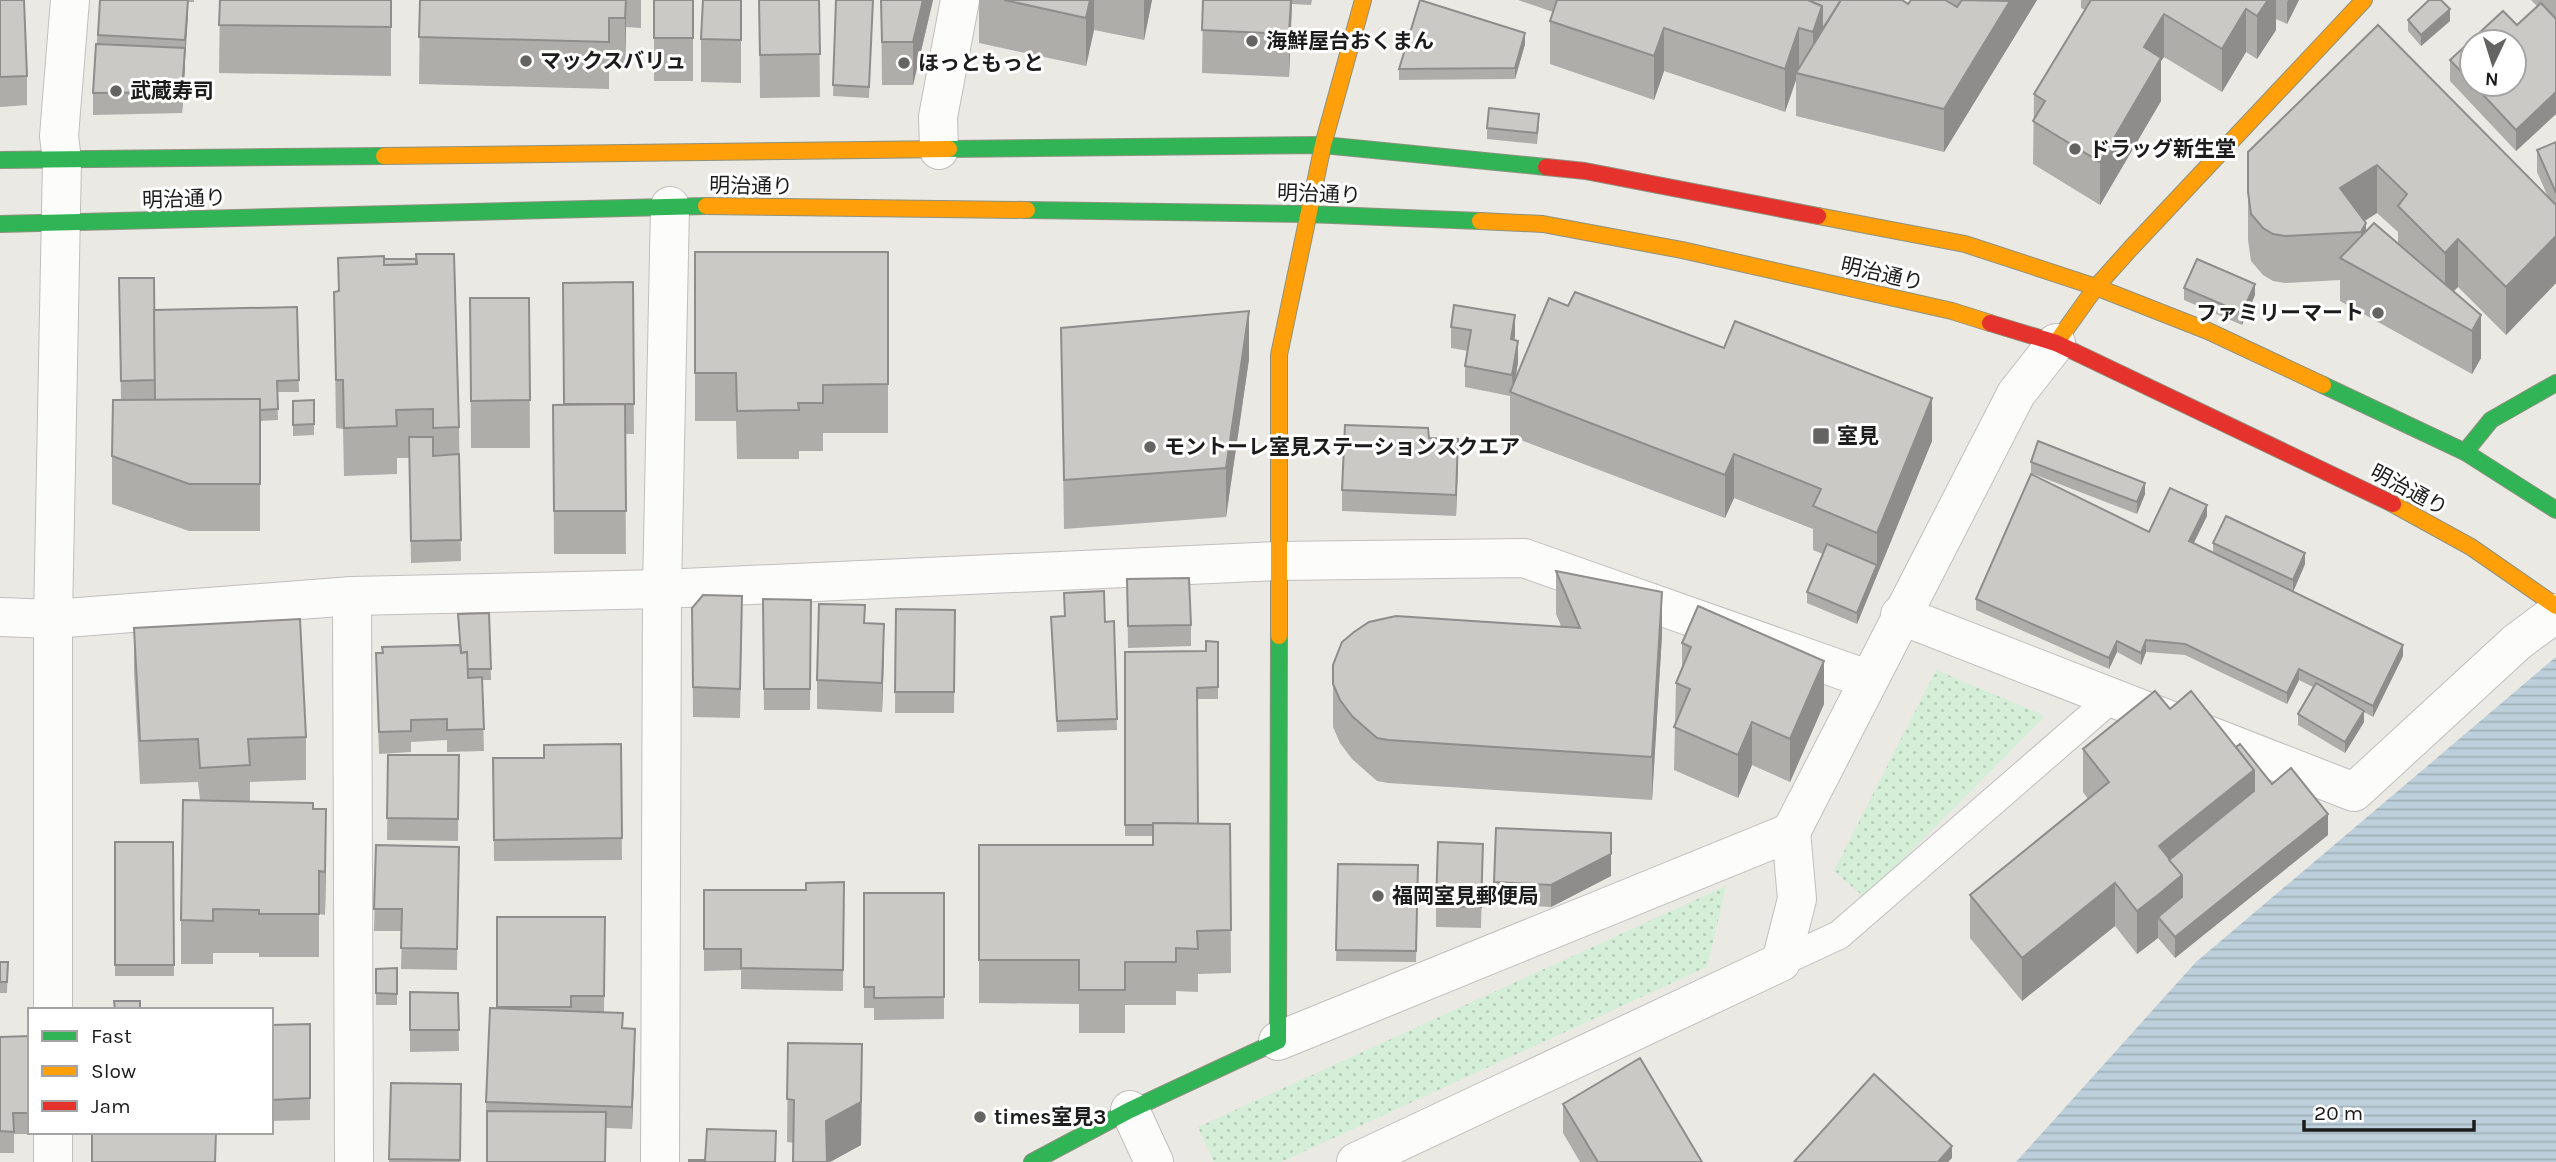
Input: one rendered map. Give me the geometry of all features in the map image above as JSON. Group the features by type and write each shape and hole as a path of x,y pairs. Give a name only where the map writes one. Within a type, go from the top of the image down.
{"street":[{"path":"53,1008 53,619 62,160 59,136 70,0"},
{"path":"939,150 937,117 960,0"},
{"path":"1278,1041 1279,355 1323,145 1363,0"},
{"path":"1356,1162 1781,962 1797,899 1791,831 2016,394 2096,287 2364,0"},
{"name":"明治通り","path":"0,160 1323,145 1585,171 1965,244 2096,287 2208,331 2465,452 2556,510"},
{"path":"660,1162 662,589 670,206"},
{"name":"明治通り","path":"0,224 670,206 1307,214 1544,224 1682,250 1938,308 2056,343 2378,496 2471,547 2556,606"},
{"path":"2465,452 2491,420 2556,383"},
{"path":"0,617 53,619 352,596 662,589 1278,561 1524,558 1867,680"},
{"path":"352,596 354,1162"},
{"path":"1900,615 2354,792 2517,642 2556,613"},
{"path":"1032,1162 1130,1111 1278,1041 1791,831"},
{"path":"1130,1111 1154,1162"},
{"path":"53,1134 53,1162"}],"lane":[{"path":"1781,962 1839,935 2112,698"}],"green space":[{"path":"1936,670 2045,716 1865,898 1834,871"},
{"path":"1726,886 1707,967 1281,1162 1214,1162 1198,1127"}],"water":[{"path":"2556,657 2556,1162 2016,1162 2196,962"}],"building":[{"path":"0,0 24,0 27,76 0,77"},
{"path":"100,0 188,0 185,40 98,35"},
{"path":"220,0 391,0 391,27 219,25"},
{"path":"420,0 626,0 625,18 609,18 609,42 419,37"},
{"path":"654,0 693,0 693,38 654,38"},
{"path":"703,0 741,0 741,40 701,39"},
{"path":"759,0 819,0 820,54 760,55"},
{"path":"836,0 873,0 869,87 833,85"},
{"path":"881,0 923,0 913,42 882,42"},
{"path":"1004,0 1090,0 1086,18"},
{"path":"1203,0 1291,0 1289,34 1202,30"},
{"path":"1420,0 1525,33 1515,68 1399,69"},
{"path":"1557,0 1808,0 1822,6 1813,32 1799,28 1785,69 1664,28 1654,56 1550,21"},
{"path":"1808,0 1841,0 1822,30 1822,6"},
{"path":"1841,0 1902,0 1908,4 1911,0 1945,0 1957,7 1962,0 2010,1 1944,109 1796,73"},
{"path":"2091,0 2268,0 2257,16 2246,9 2222,49 2164,14 2144,47 2161,58 2100,162 2033,121 2045,101 2034,94"},
{"path":"2429,0 2441,0 2450,9 2421,35 2408,20"},
{"path":"2541,3 2556,19 2556,92 2516,130 2486,98 2528,98 2528,28 2485,28 2503,11 2517,25"},
{"path":"2378,25 2556,205 2556,236 2506,287 2458,239 2445,253 2398,206 2407,194 2377,165 2340,188 2366,223 2361,232 2285,236 2273,234 2263,228 2251,214 2248,152"},
{"path":"96,44 185,48 182,92 93,93"},
{"path":"2458,53 2458,68 2450,60"},
{"path":"1489,108 1539,114 1537,133 1487,128"},
{"path":"2556,142 2556,193 2537,150"},
{"path":"2374,223 2481,315 2472,331 2340,258"},
{"path":"695,252 888,252 888,384 823,385 823,403 798,403 799,410 737,411 736,373 695,373"},
{"path":"416,254 454,254 459,427 433,428 433,409 396,410 397,426 344,428 343,380 336,380 334,292 339,291 338,258 384,256 384,265 417,264"},
{"path":"384,259 416,259 416,264 384,265"},
{"path":"2197,259 2255,284 2242,313 2184,288"},
{"path":"119,278 154,278 155,380 121,381"},
{"path":"633,282 634,404 564,404 563,283"},
{"path":"1575,292 1724,348 1735,321 1932,398 1877,533 1813,506 1821,489 1734,454 1725,475 1510,392 1549,298 1568,306"},
{"path":"470,298 529,298 530,400 471,401"},
{"path":"1454,305 1515,315 1511,339 1518,341 1512,375 1465,366 1471,330 1451,327"},
{"path":"297,307 299,380 277,381 278,409 260,410 260,399 155,400 154,310"},
{"name":"モントーレ室見ステーションスクエア","path":"1249,311 1226,468 1064,480 1061,328"},
{"path":"260,399 260,484 189,484 112,456 113,400"},
{"path":"314,400 314,424 293,425 293,401"},
{"path":"625,404 626,511 554,511 553,405"},
{"path":"1345,425 1428,428 1429,438 1458,439 1456,495 1342,490"},
{"path":"409,437 433,437 433,456 459,454 461,540 411,541"},
{"path":"2038,441 2145,483 2137,502 2031,462"},
{"path":"2031,474 2149,532 2170,488 2207,505 2189,541 2403,645 2373,706 2299,669 2287,693 2185,644 2146,640 2141,653 2117,641 2109,658 1976,599"},
{"path":"2226,516 2305,553 2293,580 2213,543"},
{"path":"1827,544 1877,565 1857,613 1807,592"},
{"path":"1556,571 1662,592 1652,757 1377,738 1352,716 1340,700 1333,684 1333,665 1342,642 1369,622 1396,616 1580,628"},
{"path":"1189,578 1191,625 1128,626 1127,579"},
{"path":"1104,591 1105,622 1114,621 1117,719 1057,721 1051,617 1065,616 1064,593"},
{"path":"703,595 742,596 740,689 693,687 692,608"},
{"path":"763,599 811,600 810,689 764,689"},
{"path":"819,604 865,605 864,623 884,624 882,683 817,680"},
{"path":"1698,606 1824,661 1790,739 1752,722 1738,755 1674,727 1690,689 1676,683 1691,647 1682,643"},
{"path":"896,609 955,610 954,692 895,692"},
{"path":"489,613 491,669 467,669 467,652 461,653 458,614"},
{"path":"300,619 306,737 248,739 250,765 200,768 198,739 140,741 134,628"},
{"path":"1206,641 1218,642 1218,687 1197,688 1198,824 1125,825 1125,652 1206,651"},
{"path":"460,645 461,653 467,652 468,678 482,677 484,729 447,730 447,719 411,720 411,731 379,732 376,653 383,653 382,647"},
{"path":"2316,683 2364,711 2345,742 2298,714"},
{"path":"2155,691 2170,709 2191,691 2254,770 2159,846 2182,875 2158,895 2137,911 2115,883 2022,958 1970,895 2109,782 2083,749"},
{"path":"621,744 622,838 494,840 493,758 544,758 544,745"},
{"path":"2240,744 2272,784 2291,768 2328,814 2175,937 2158,917 2182,897 2182,875 2169,860 2254,791 2254,770 2236,747"},
{"path":"388,755 459,755 458,819 387,818"},
{"path":"183,800 313,803 313,809 326,809 325,872 319,871 319,914 259,914 259,910 213,909 213,921 181,920"},
{"path":"1153,823 1230,824 1231,930 1197,931 1198,949 1176,948 1176,962 1125,962 1125,990 1079,990 1079,960 979,960 979,845 1153,845"},
{"path":"1496,828 1611,833 1611,854 1551,885 1494,882"},
{"path":"115,842 173,842 174,965 115,965"},
{"path":"1438,842 1483,844 1481,907 1436,906"},
{"path":"376,845 459,847 457,949 401,948 402,909 374,909"},
{"path":"1338,864 1418,865 1416,951 1336,950"},
{"path":"844,882 843,970 741,968 741,949 704,949 704,890 806,890 806,883"},
{"path":"864,893 944,893 944,997 874,998 874,987 864,987"},
{"path":"497,917 605,917 604,996 571,996 571,1007 497,1007"},
{"path":"0,962 8,962 7,982 0,982"},
{"path":"397,968 397,994 376,993 376,969"},
{"path":"410,992 458,993 459,1030 410,1030"},
{"path":"114,1001 140,1001 140,1008 115,1008"},
{"path":"490,1008 623,1013 622,1028 635,1029 632,1107 486,1102"},
{"path":"310,1024 310,1098 273,1100 273,1025"},
{"path":"28,1036 28,1113 13,1113 14,1132 0,1131 0,1037"},
{"path":"788,1043 862,1044 861,1102 826,1121 827,1162 793,1162 794,1100 787,1099"},
{"path":"1640,1058 1702,1162 1598,1162 1563,1104"},
{"path":"1874,1074 1952,1146 1938,1162 1794,1162"},
{"path":"391,1083 461,1084 460,1160 389,1159"},
{"path":"487,1111 606,1112 605,1162 487,1162"},
{"path":"707,1129 776,1131 775,1162 689,1162 705,1160"},
{"path":"92,1134 216,1134 215,1162 92,1162"}],"traffic: fast":[{"path":"949,149 1323,145 1546,167"},
{"path":"0,160 384,156"},
{"path":"0,224 706,206"},
{"path":"1027,210 1307,214 1480,221"},
{"path":"2465,452 2491,420 2556,383"},
{"path":"2323,385 2465,452 2556,510"},
{"path":"1032,1162 1130,1110 1278,1041 1279,636"}],"traffic: slow":[{"path":"1279,636 1279,355 1323,145 1363,0"},
{"path":"2056,343 2096,287 2131,248 2364,0"},
{"path":"384,156 949,149"},
{"path":"706,206 1027,210"},
{"path":"1818,216 1965,244 2096,287 2208,331 2323,385"},
{"path":"1480,221 1543,224 1682,250 1952,311 1990,323"},
{"path":"2393,504 2471,547 2556,606"}],"traffic: jam":[{"path":"1546,167 1585,171 1818,216"},
{"path":"1990,323 2056,343 2393,504"}],"place":[{"name":"海鮮屋台おくまん","path":"1252,41"},
{"name":"マックスバリュ","path":"526,61"},
{"name":"ほっともっと","path":"904,63"},
{"name":"武蔵寿司","path":"116,91"},
{"name":"ドラッグ新生堂","path":"2075,149"},
{"name":"ファミリーマート","path":"2378,313"},
{"name":"室見","path":"1821,436"},
{"name":"モントーレ室見ステーションスクエア","path":"1150,447"},
{"name":"福岡室見郵便局","path":"1378,896"},
{"name":"times室見3","path":"980,1117"}]}
